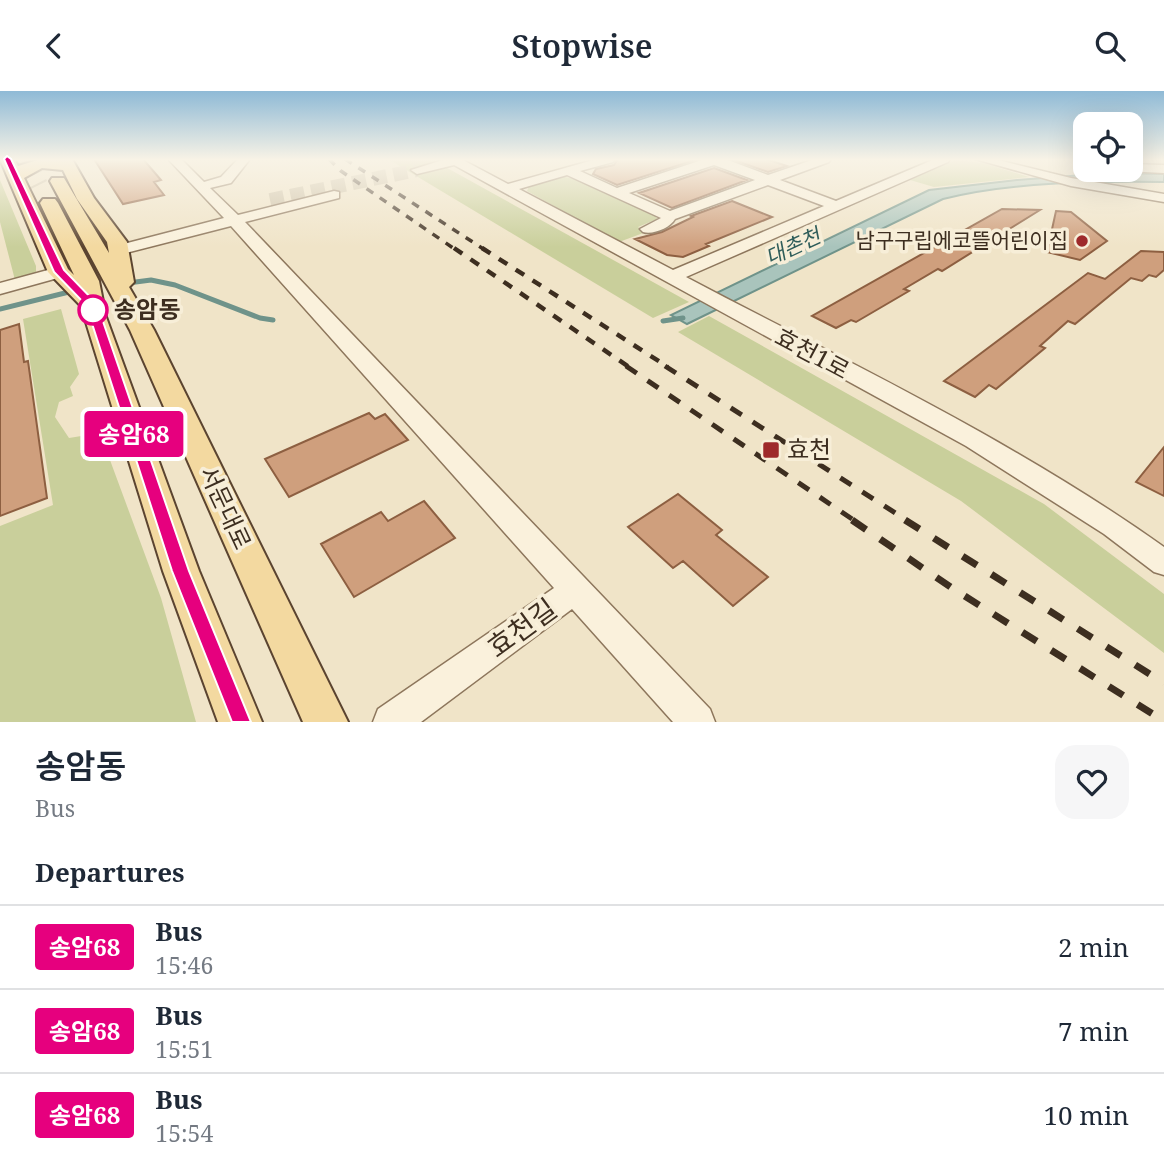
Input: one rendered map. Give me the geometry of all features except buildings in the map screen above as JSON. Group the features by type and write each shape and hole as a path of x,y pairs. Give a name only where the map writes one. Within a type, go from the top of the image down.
{"main road":[{"name":"서문대로","path":"25,188 96,284 142,331 326,722"},
{"name":"서문대로","path":"63,188 96,284 102,340 181,571 240,722"},
{"name":"서문대로","path":"75,188 86,199 117,242 118,250 96,284"}],"street":[{"path":"202,188 237,208 334,195"},
{"path":"221,188 576,590"},
{"path":"605,188 668,216 745,188"},
{"path":"615,193 628,188"},
{"path":"791,188 838,206"},
{"path":"670,278 878,188"},
{"path":"1103,188 1164,198"},
{"name":"효천1로","path":"505,189 975,440 1114,526 1164,563"},
{"path":"118,250 237,208 270,201"},
{"path":"648,229 666,222 668,216"},
{"path":"0,289 96,284"},
{"name":"효천길","path":"391,722 576,590 697,722"}],"green space":[{"path":"0,188 4,188 36,266 36,272 15,280 0,222"},
{"path":"437,188 484,188 689,302 653,318"},
{"path":"528,188 597,188 655,215 657,219 638,227 646,232 619,242 527,191"},
{"path":"61,309 79,374 70,387 73,396 59,402 55,417 69,438 100,433 161,598 196,722 0,722 0,526 53,505 23,319"},
{"path":"709,316 1044,504 1164,594 1164,653 961,501 678,332"}],"water":[{"path":"1001,188 943,199 687,324 671,315 929,190"}],"waterway":[{"path":"128,283 151,280 175,285 260,318 273,320"},
{"path":"0,309 73,291"},
{"path":"663,321 683,318"}],"tunnel":[{"path":"270,200 327,188"}],"railway":[{"path":"366,188 456,250"},
{"path":"390,188 485,250"},
{"path":"454,248 629,367"},
{"path":"482,248 668,367"},
{"path":"626,366 855,521"},
{"path":"665,366 908,521"},
{"path":"852,520 955,590 1164,721"},
{"path":"905,520 1164,683"}],"bus line":[{"name":"송암68","path":"22,188 60,272 92,304 94,317 181,571 240,722"}],"place":[{"name":"남구구립에코뜰어린이집","path":"1082,241"},
{"name":"송암동","path":"93,310"},
{"name":"효천","path":"771,450"}],"water label":[{"name":"대촌천","path":"793,247"}]}
